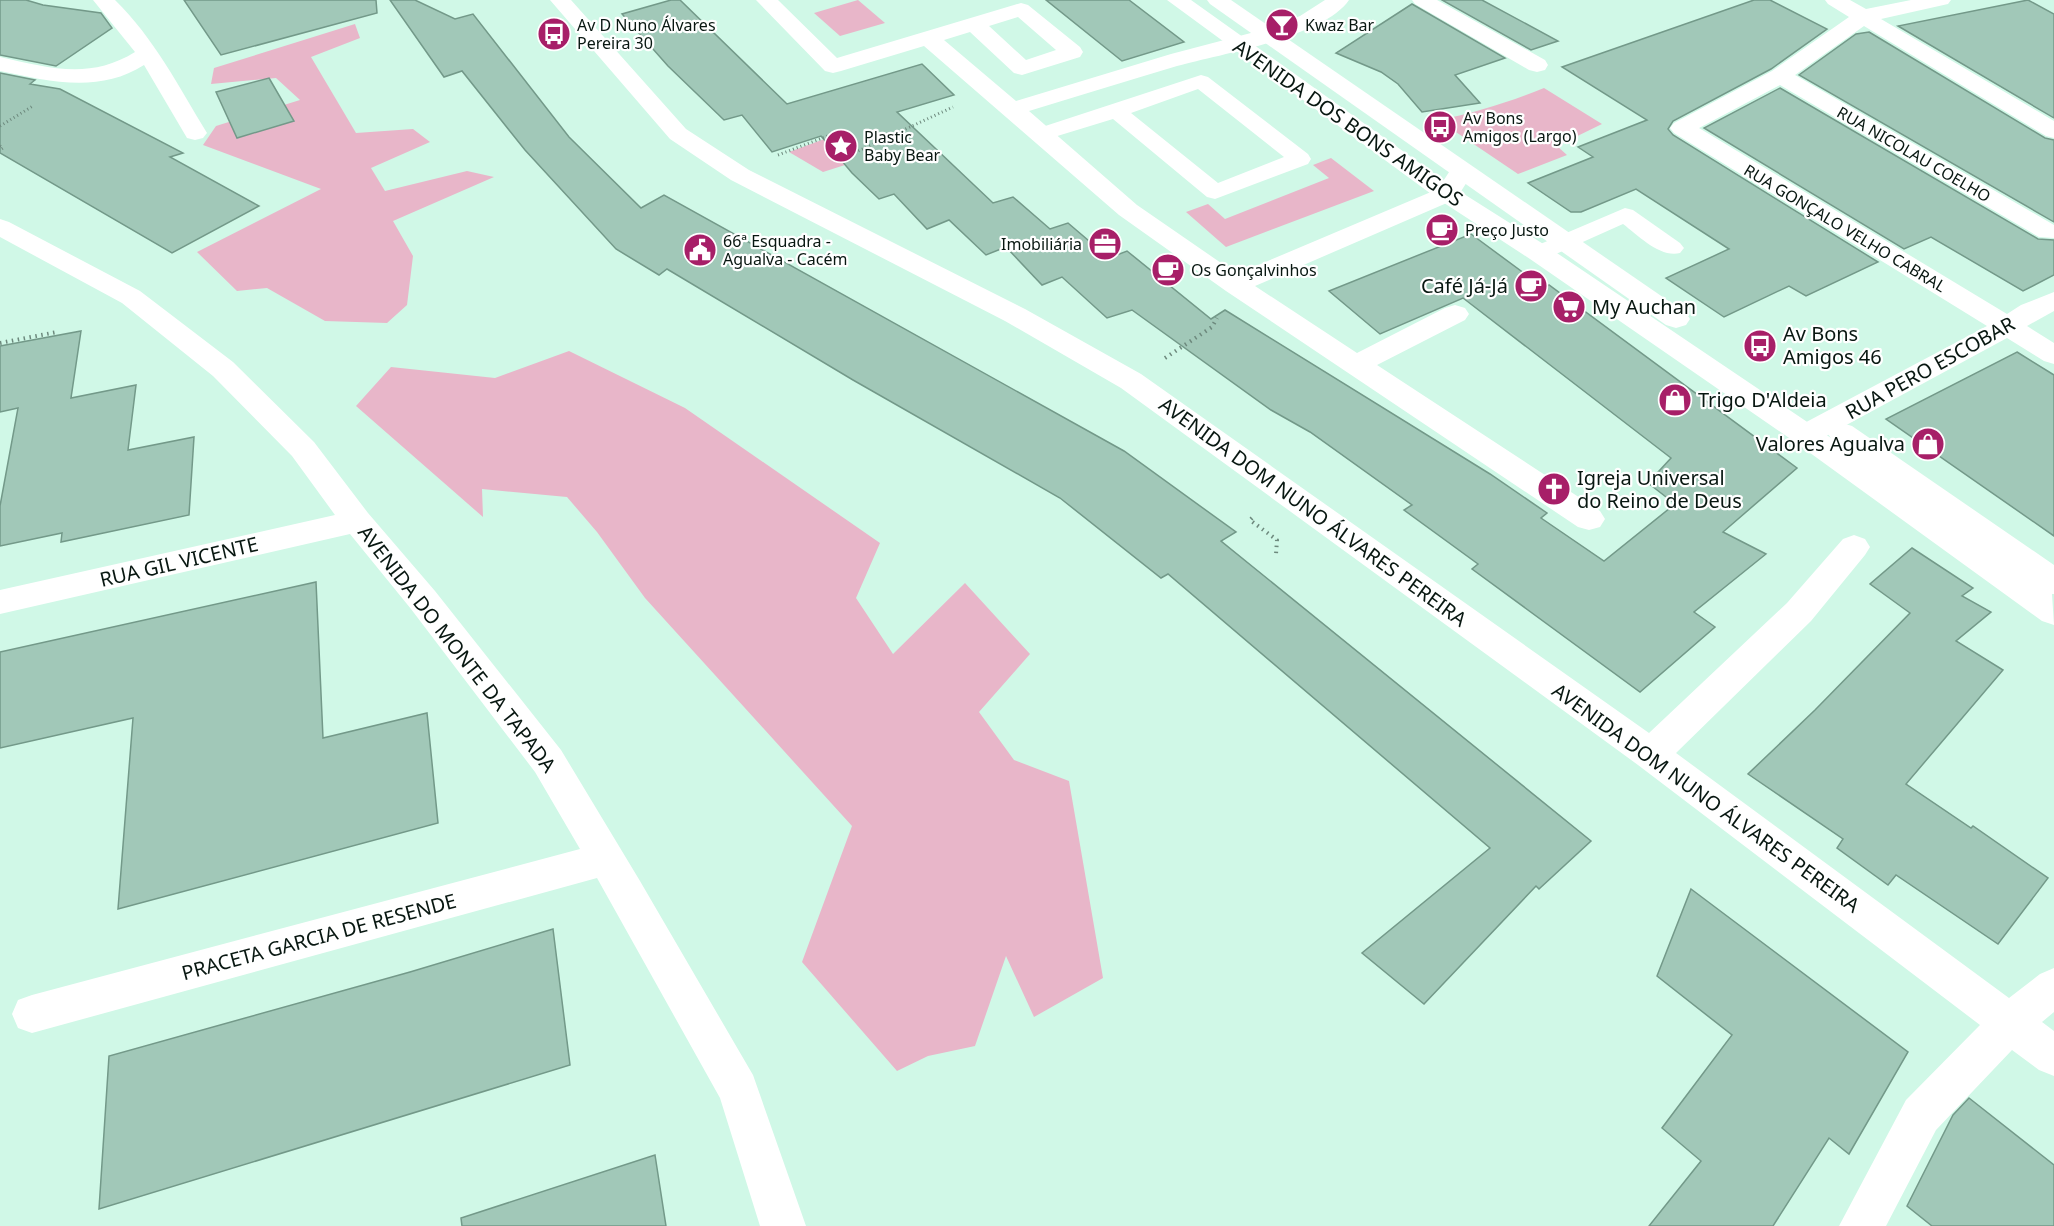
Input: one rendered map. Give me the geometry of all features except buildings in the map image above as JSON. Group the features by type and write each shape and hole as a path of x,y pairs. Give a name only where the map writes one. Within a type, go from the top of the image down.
{"street":[{"path":"103,0 124,18 195,133"},
{"name":"AVENIDA DOM NUNO ÁLVARES PEREIRA","path":"560,0 678,134 740,175 1015,315 1131,381 1651,754 2054,1056"},
{"name":"AVENIDA DOS BONS AMIGOS","path":"1177,0 1447,194 1551,248"},
{"name":"AVENIDA DOS BONS AMIGOS","path":"1217,0 1462,171 1551,248 1816,429 2054,582"},
{"path":"1012,109 1205,52 1269,37 1325,12 1339,0"},
{"path":"1422,0 1537,65"},
{"path":"1835,0 2054,130"},
{"path":"1780,76 1864,16 1941,0"},
{"path":"773,1 833,66 974,23"},
{"path":"928,38 1128,210 1235,285 1589,519"},
{"path":"0,64 58,75 104,76 132,65 147,54"},
{"name":"RUA GONÇALO VELHO CABRAL","path":"1780,76 1682,128 2054,356"},
{"name":"RUA NICOLAU COELHO","path":"1780,76 2048,232"},
{"path":"1235,285 1447,194 1462,171"},
{"name":"AVENIDA DO MONTE DA TAPADA","path":"0,227 131,297 222,369 303,450 357,521 423,600 548,761 606,859 738,1089 783,1226"},
{"name":"RUA PERO ESCOBAR","path":"1816,429 2054,300"},
{"path":"1355,365 1455,314"},
{"name":"AVENIDA DOS BONS AMIGOS","path":"1816,429 2054,612"},
{"name":"RUA GIL VICENTE","path":"0,602 357,521"},
{"path":"1651,754 1799,612 1854,547"},
{"name":"PRACETA GARCIA DE RESENDE","path":"32,1014 606,859"},
{"path":"1863,1226 1921,1114 2010,1023 2054,987"}],"lane":[{"path":"1041,135 1201,81 1300,159 1215,192 1116,111"},
{"path":"1551,248 1625,216 1672,248"}],"path":[{"path":"787,150 833,134 854,153 989,90"},
{"path":"1131,381 1212,327 1235,285"},
{"path":"0,343 57,332"},
{"path":"1250,520 1277,540 1275,554"}],"shaded area":[{"path":"858,0 885,23 840,36 814,13"},
{"path":"355,24 360,38 311,57 356,133 413,129 430,142 371,168 385,191 467,171 494,177 393,221 413,256 407,305 387,323 325,321 267,288 237,291 197,252 321,189 203,145 216,126 300,100 276,78 211,84 214,68"},
{"path":"1544,88 1602,124 1557,146 1567,155 1518,174 1438,120 1492,107"},
{"path":"830,137 845,165 823,172 789,152"},
{"path":"1331,158 1374,191 1226,247 1186,212 1208,204 1225,219 1329,178 1313,165"},
{"path":"569,351 685,408 880,543 856,598 893,654 965,583 1030,654 979,712 1014,760 1069,781 1103,978 1034,1017 1006,956 975,1046 928,1056 897,1071 802,962 852,826 645,598 597,532 567,497 482,489 483,517 356,406 391,367 495,378"}],"place":[{"name":"Kwaz Bar","path":"1282,25"},
{"name":"Av D Nuno Álvares Pereira 30","path":"554,34"},
{"name":"Av Bons Amigos (Largo)","path":"1440,127"},
{"name":"Plastic Baby Bear","path":"841,146"},
{"name":"Preço Justo","path":"1442,230"},
{"name":"Imobiliária","path":"1105,244"},
{"name":"66ª Esquadra - Agualva - Cacém","path":"700,250"},
{"name":"Os Gonçalvinhos","path":"1168,270"},
{"name":"Café Já-Já","path":"1531,286"},
{"name":"My Auchan","path":"1569,307"},
{"name":"Av Bons Amigos 46","path":"1760,346"},
{"name":"Trigo D'Aldeia","path":"1675,400"},
{"name":"Valores Agualva","path":"1928,444"},
{"name":"Igreja Universal do Reino de Deus","path":"1554,489"}]}
